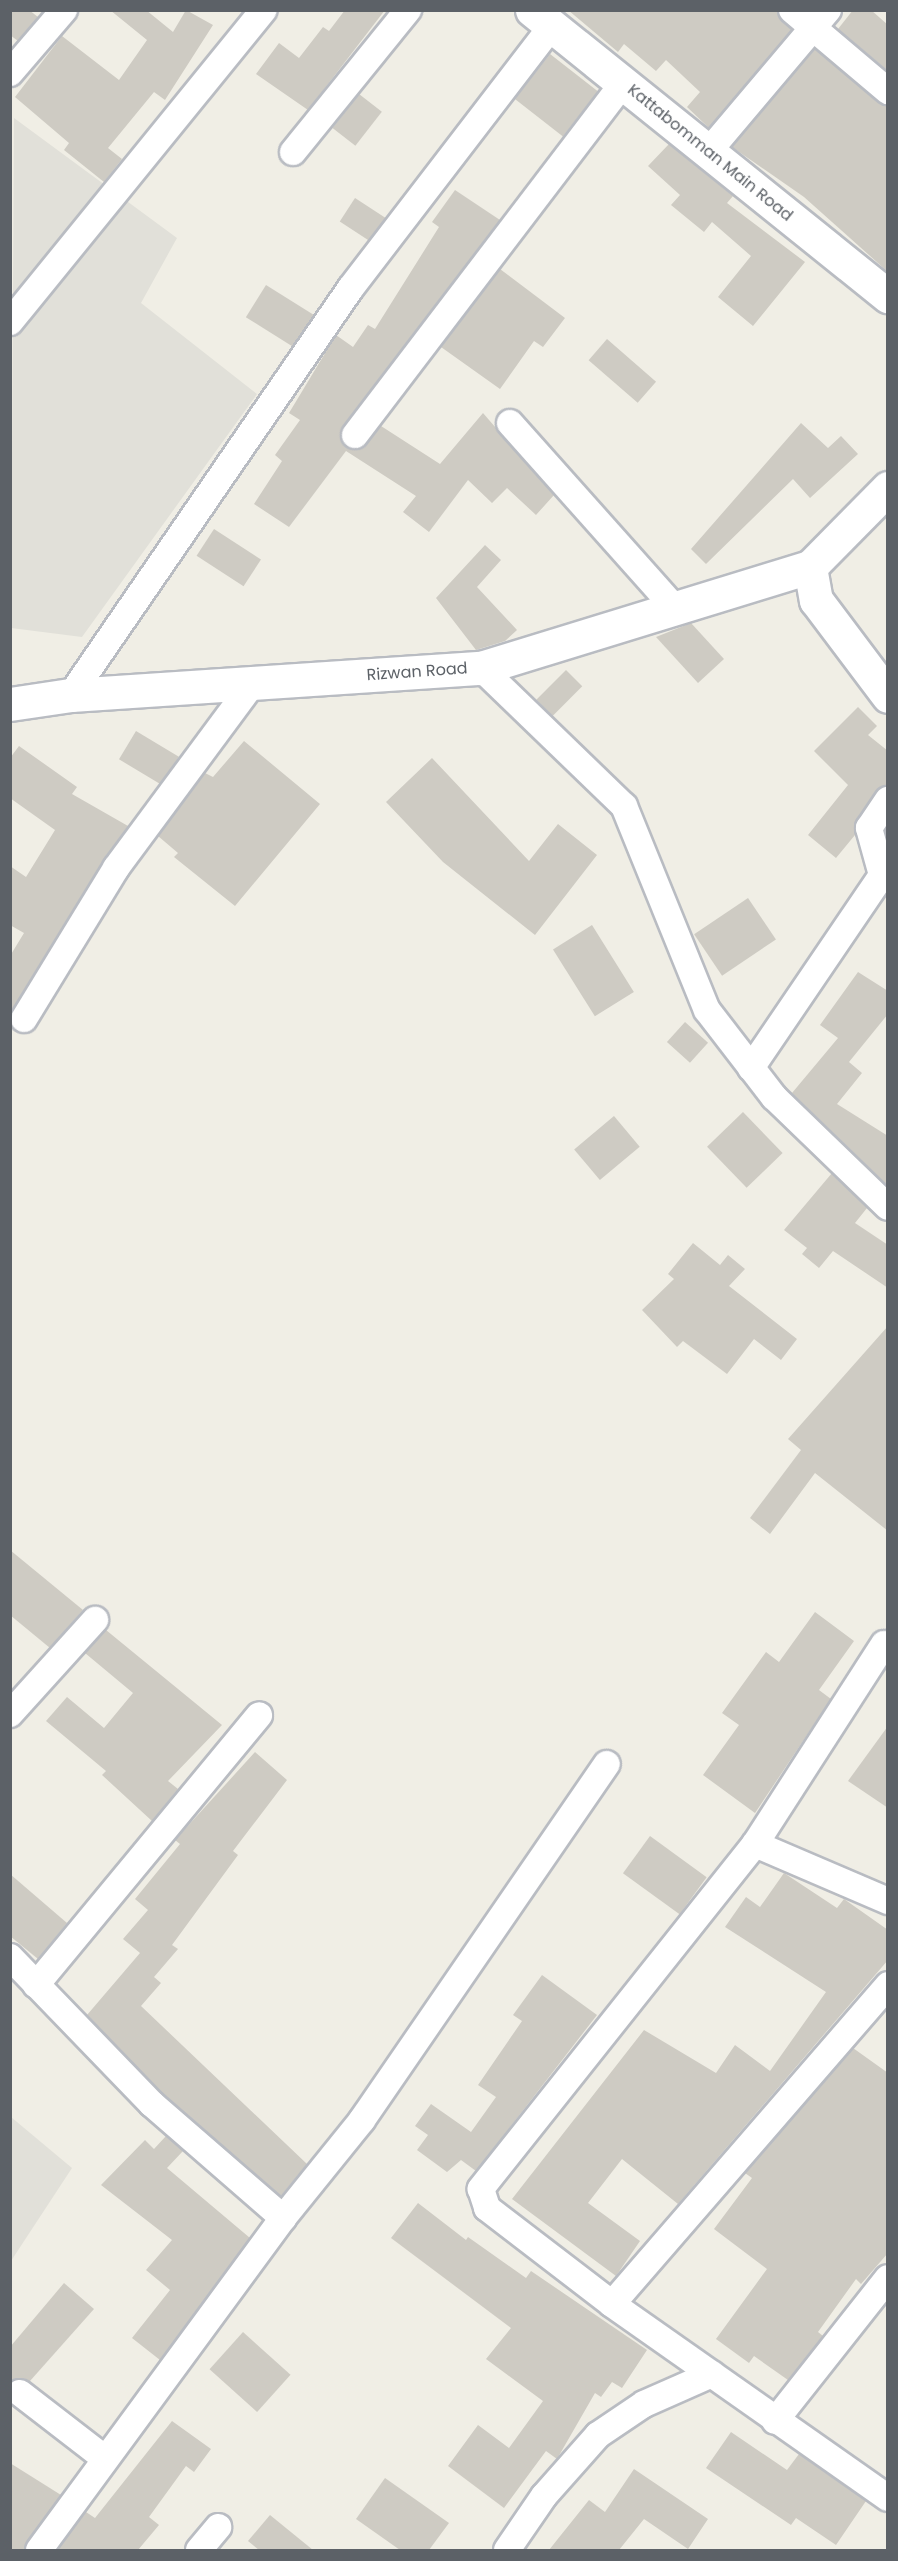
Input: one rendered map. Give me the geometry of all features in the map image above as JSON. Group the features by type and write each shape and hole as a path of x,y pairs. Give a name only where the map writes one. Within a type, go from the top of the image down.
{"street":[{"path":"10,73 64,10"},
{"path":"10,322 264,10"},
{"path":"293,152 408,10"},
{"path":"792,10 821,20 888,91"},
{"path":"70,695 350,289 542,18"},
{"name":"Kattabomman Main Road","path":"542,18 888,296"},
{"path":"708,152 821,20"},
{"path":"356,435 623,83"},
{"path":"510,423 674,607"},
{"path":"888,488 810,567 816,600 888,696"},
{"name":"Rizwan Road","path":"14,702 70,695 481,668 810,567"},
{"path":"481,668 624,806 707,1010 774,1097 888,1207"},
{"path":"24,1019 116,868 253,683"},
{"path":"751,1068 882,875 869,828 888,800"},
{"path":"10,1714 95,1620"},
{"path":"884,1644 755,1844 481,2189 487,2208 612,2304 775,2421 888,2498"},
{"path":"36,1985 259,1716"},
{"path":"39,2550 104,2458 283,2218 362,2120 607,1764"},
{"path":"755,1844 888,1901"},
{"path":"10,1957 153,2104 283,2218"},
{"path":"612,2304 888,1985"},
{"path":"775,2421 888,2278"},
{"path":"507,2550 544,2496 598,2435 644,2404 712,2374"},
{"path":"20,2393 104,2458"},
{"path":"199,2550 218,2527"}],"shaded area":[{"path":"14,118 177,238 141,303 257,394 82,637 11,628"},
{"path":"11,2117 72,2168 11,2261"}],"building":[{"path":"10,10 29,10 38,17 18,41 10,35"},
{"path":"110,10 146,10 173,32 186,10 213,25 165,100 154,92 108,148 122,159 104,182 64,150 69,143 15,97 62,36 119,80 147,40"},
{"path":"345,10 385,10 308,110 256,74 279,43 299,58 323,27 329,31"},
{"path":"568,10 777,10 792,30 709,128 687,107 700,92 666,60 656,71 624,44 618,52"},
{"path":"853,10 871,10 888,25 888,71 838,29"},
{"path":"815,49 888,106 888,272 804,197 732,147"},
{"path":"550,54 598,92 563,136 515,99"},
{"path":"359,94 382,112 355,146 333,128"},
{"path":"669,144 733,196 727,203 805,262 753,326 718,297 751,256 712,222 704,232 671,205 680,195 648,166"},
{"path":"455,190 500,220 343,426 341,440 360,449 381,426 440,464 483,413 554,495 536,515 507,488 492,503 468,480 429,532 403,512 416,496 346,451 289,527 254,504 282,461 275,455 300,420 289,413 336,335 353,347 368,325 375,329 439,227 432,222"},
{"path":"355,198 386,218 371,242 340,221"},
{"path":"500,269 565,318 543,347 534,341 500,389 441,347"},
{"path":"266,285 314,315 294,347 246,317"},
{"path":"607,339 656,382 638,403 589,360"},
{"path":"801,423 828,448 841,436 858,454 810,498 793,479 706,564 691,549"},
{"path":"214,529 261,559 244,586 197,556"},
{"path":"485,545 501,560 477,587 517,630 505,641 476,650 436,598"},
{"path":"691,623 724,659 698,683 656,637"},
{"path":"566,670 582,686 553,716 536,700"},
{"path":"858,707 877,726 868,735 888,751 888,785 876,792 856,820 855,835 836,858 808,835 848,785 814,751"},
{"path":"136,731 179,757 162,785 119,759"},
{"path":"244,741 320,804 235,906 174,857 178,853 158,836 205,773 213,777"},
{"path":"19,746 77,787 72,794 128,826 10,1013 10,956 24,933 10,925 10,866 26,877 55,830 10,798 10,758"},
{"path":"432,758 529,861 558,824 597,855 535,935 443,862 386,802"},
{"path":"748,898 776,939 722,976 694,934"},
{"path":"592,925 634,992 595,1016 553,949"},
{"path":"858,972 888,991 888,1014 849,1062 862,1073 837,1104 888,1136 886,1184 792,1093 838,1038 820,1025"},
{"path":"685,1022 708,1043 690,1063 667,1042"},
{"path":"743,1112 783,1153 747,1188 707,1147"},
{"path":"614,1116 640,1147 600,1180 574,1149"},
{"path":"832,1173 867,1208 855,1223 888,1245 888,1288 833,1251 819,1268 802,1254 807,1248 784,1230"},
{"path":"693,1243 720,1265 728,1255 745,1269 729,1286 797,1339 781,1360 754,1339 727,1374 683,1341 677,1347 642,1310 674,1279 668,1274"},
{"path":"888,1326 888,1531 815,1473 770,1534 750,1518 801,1450 788,1439"},
{"path":"10,1550 83,1610 50,1648 10,1615"},
{"path":"815,1612 854,1641 819,1690 831,1699 755,1813 703,1775 739,1725 722,1713 766,1652 779,1662"},
{"path":"106,1630 222,1725 168,1781 178,1789 152,1821 102,1775 106,1771 46,1721 67,1697 104,1728 133,1693 85,1653"},
{"path":"888,1726 888,1808 848,1781"},
{"path":"255,1752 287,1780 233,1851 238,1855 172,1945 178,1949 154,1977 161,1983 141,2006 307,2164 281,2196 162,2093 87,2015 140,1953 123,1939 148,1910 135,1899 180,1844 175,1840"},
{"path":"650,1836 707,1877 680,1914 623,1873"},
{"path":"784,1873 837,1908 844,1899 888,1930 888,1960 678,2204 622,2159 588,2203 640,2241 616,2276 512,2199 644,2030 716,2073 735,2045 770,2071 826,1992 725,1927 746,1897 760,1907"},
{"path":"10,1874 67,1923 38,1959 10,1936"},
{"path":"542,1975 597,2015 476,2171 461,2160 447,2172 417,2150 428,2135 415,2126 431,2104 471,2132 496,2097 478,2085 522,2021 513,2015"},
{"path":"853,2048 888,2073 888,2253 861,2284 856,2279 818,2332 823,2336 788,2380 754,2356 749,2363 716,2339 767,2269 714,2229 752,2178 745,2173"},
{"path":"166,2136 183,2151 167,2168 250,2238 160,2360 132,2338 170,2290 146,2270 172,2240 101,2185 145,2140 154,2149"},
{"path":"418,2203 466,2240 468,2237 526,2278 531,2271 647,2350 622,2388 612,2382 601,2397 595,2393 557,2459 546,2451 504,2508 448,2466 478,2425 509,2448 543,2401 486,2359 511,2328 391,2238"},
{"path":"64,2283 94,2309 30,2381 10,2382 10,2347"},
{"path":"243,2332 291,2375 257,2412 210,2369"},
{"path":"172,2421 211,2449 194,2472 186,2466 149,2517 159,2525 138,2550 57,2550 86,2512 95,2518"},
{"path":"731,2432 787,2470 799,2454 866,2501 836,2545 796,2518 791,2525 706,2468"},
{"path":"10,2463 61,2495 24,2550 10,2550"},
{"path":"634,2469 708,2519 688,2549 644,2519 619,2550 549,2550 589,2500 605,2512"},
{"path":"385,2478 449,2523 429,2550 400,2550 356,2519"},
{"path":"270,2515 313,2550 259,2550 248,2541"}]}
